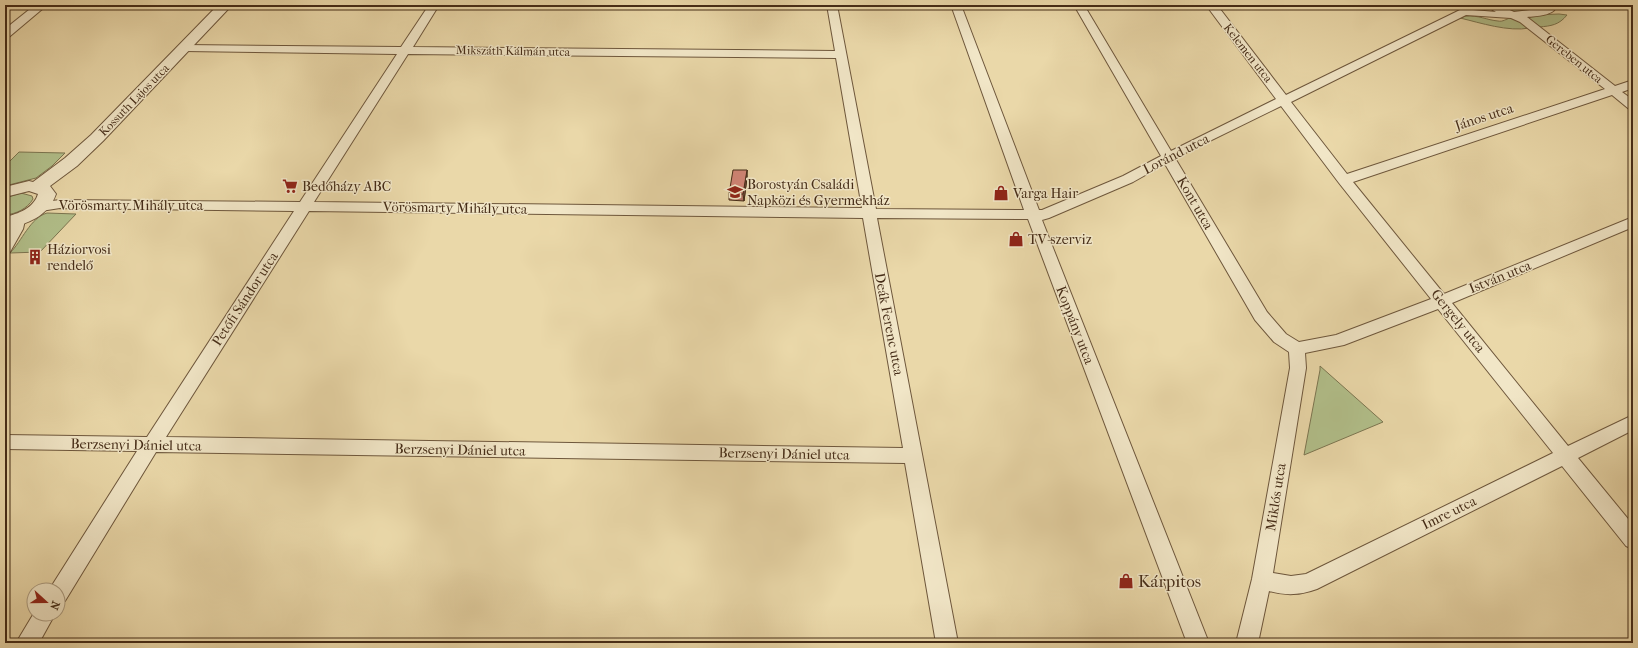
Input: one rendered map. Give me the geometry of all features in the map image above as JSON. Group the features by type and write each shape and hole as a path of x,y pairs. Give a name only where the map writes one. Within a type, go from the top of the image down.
{"street":[{"path":"5,35 42,5"},
{"name":"Kossuth Lajos utca","path":"36,187 53,176 84,151 225,5"},
{"name":"Petőfi Sándor utca","path":"65,582 151,445 434,5"},
{"name":"Deák Ferenc utca","path":"832,5 842,55 868,213 914,456 947,643"},
{"name":"Koppány utca","path":"956,5 1034,216 1198,643"},
{"name":"Kont utca","path":"1079,5 1261,316 1280,338 1297,349"},
{"name":"Kelemen utca","path":"1211,5 1284,100"},
{"name":"Gereben utca","path":"1490,5 1524,20 1633,106"},
{"path":"1469,8 1489,15 1513,15 1541,12 1548,10 1552,7 1552,5"},
{"name":"Loránd utca","path":"868,213 1034,216 1050,214 1128,179 1168,157 1469,8"},
{"name":"Mikszáth Kálmán utca","path":"184,48 842,55"},
{"name":"János utca","path":"1344,180 1633,84"},
{"name":"Gergely utca","path":"1284,100 1344,180 1633,540"},
{"path":"5,192 19,187 36,187 44,189 47,194 46,199 41,206 27,216 11,221 16,229 5,248"},
{"name":"Vörösmarty Mihály utca","path":"41,206 60,204 305,206 868,213"},
{"name":"István utca","path":"1297,349 1338,341 1442,301 1633,222"},
{"name":"Miklós utca","path":"1247,643 1262,579 1298,368 1297,349"},
{"name":"Imre utca","path":"1262,579 1283,585 1297,586 1310,582 1633,422"},
{"name":"Berzsenyi Dániel utca","path":"5,442 914,456"},
{"path":"27,643 40,622"}],"green space":[{"path":"1501,5 1549,5 1548,8 1517,13 1507,10 1509,9"},
{"path":"1535,15 1567,15 1558,23 1547,26 1539,27 1528,18"},
{"path":"1475,16 1500,21 1513,18 1530,28 1504,28 1460,18"},
{"path":"19,152 65,153 52,166 36,178 5,186 5,166"},
{"path":"21,193 32,196 33,199 31,203 21,210 5,215 5,198"},
{"path":"47,213 76,214 40,252 10,253 31,225"},
{"path":"1320,366 1383,422 1304,455 1320,370"}],"building":[{"name":"Borostyán Családi Napközi és Gyermekház","path":"733,170 747,170 743,194 729,194"}],"place":[{"name":"Bedőházy ABC","path":"290,186"},
{"name":"Borostyán Családi Napközi és Gyermekház","path":"735,192"},
{"name":"Varga Hair","path":"1001,193"},
{"name":"TV-szerviz","path":"1016,239"},
{"name":"Háziorvosi rendelő","path":"35,257"},
{"name":"Kárpitos","path":"1126,581"}]}
